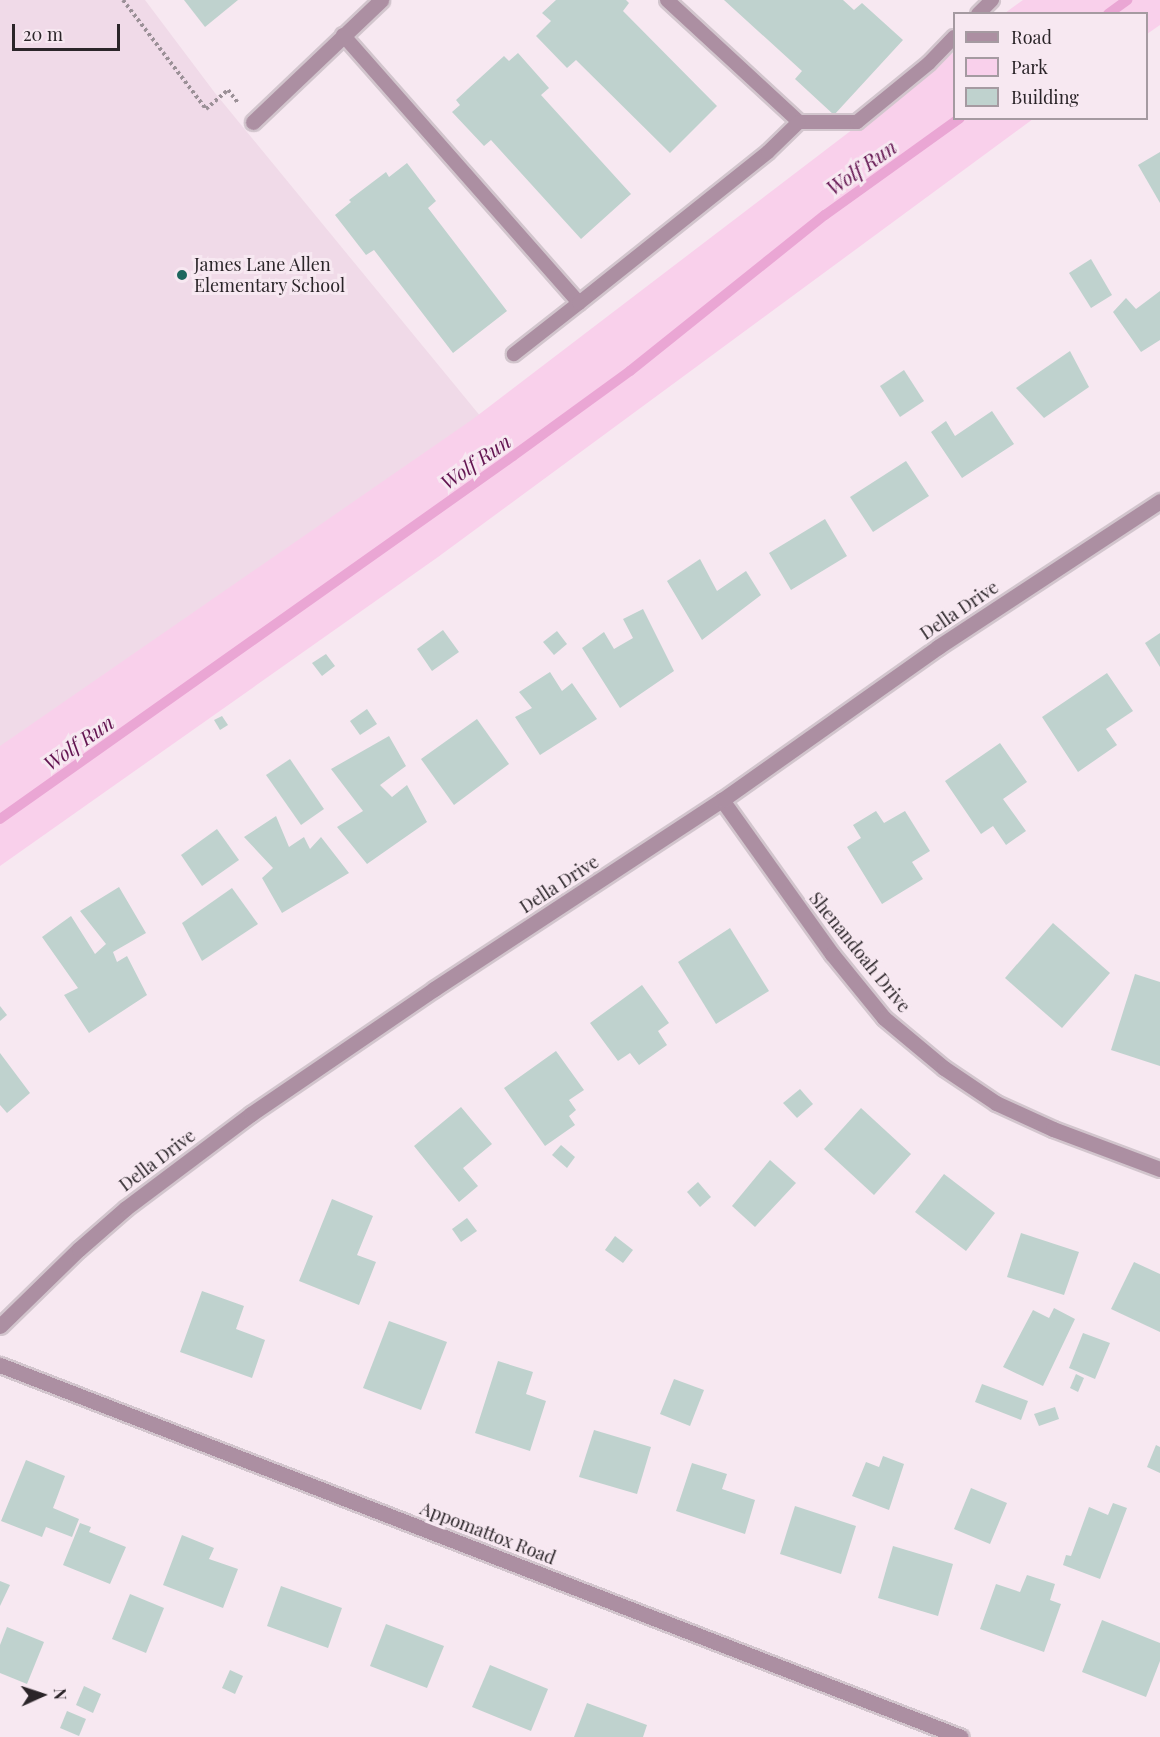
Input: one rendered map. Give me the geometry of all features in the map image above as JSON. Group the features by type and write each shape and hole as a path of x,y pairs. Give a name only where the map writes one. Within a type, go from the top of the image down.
{"street":[{"path":"253,122 381,0"},
{"name":"Della Drive","path":"0,1326 79,1249 126,1208 251,1114 434,989 722,801 938,647 1160,501"},
{"name":"Shenandoah Drive","path":"722,801 832,954 884,1018 944,1068 996,1103 1053,1129 1160,1169"},
{"name":"Appomattox Road","path":"0,1365 962,1737"}],"lane":[{"path":"667,0 799,122 857,122 929,63 953,39"},
{"path":"980,12 992,0"},
{"path":"343,35 579,303"},
{"path":"514,354 768,153 799,122"}],"path":[{"path":"123,0 206,109 228,90 253,122"}],"shaded area":[{"name":"James Lane Allen Elementary School","path":"0,0 145,0 215,93 513,456 0,820"}],"green space":[{"path":"1023,0 1160,0 1160,25 1148,33 1148,12 1006,12"},
{"path":"953,53 953,120 1032,120 438,557 0,866 0,746 473,419"}],"building":[{"path":"184,0 238,0 205,27"},
{"path":"556,0 626,0 629,3 623,11 717,106 670,153 576,60 567,68 536,36 551,21 542,13"},
{"path":"724,0 843,0 854,10 862,3 903,40 834,115 795,79 802,71"},
{"path":"518,53 549,88 541,95 631,194 581,239 491,140 484,146 452,112 460,105 456,100 504,56 509,61"},
{"path":"1160,152 1160,203 1138,165"},
{"path":"407,163 436,201 428,208 507,311 453,353 374,250 366,255 335,215 351,202 349,200 386,172 389,177"},
{"path":"1091,259 1112,295 1091,308 1069,273"},
{"path":"1160,291 1160,340 1141,352 1113,312 1126,298 1136,309"},
{"path":"1070,351 1089,387 1044,418 1016,388"},
{"path":"904,370 924,401 900,417 880,386"},
{"path":"992,411 1014,444 962,478 931,432 946,421 955,436"},
{"path":"906,461 929,496 873,532 850,497"},
{"path":"825,519 847,556 791,590 769,553"},
{"path":"700,559 717,591 746,571 761,595 702,640 667,581"},
{"path":"643,609 674,671 620,708 582,648 604,632 614,649 633,638 623,619"},
{"path":"443,630 459,652 432,671 417,649"},
{"path":"557,631 567,644 554,655 543,642"},
{"path":"1160,633 1160,667 1145,643"},
{"path":"326,654 335,666 322,676 312,663"},
{"path":"550,672 562,691 572,683 597,719 540,755 515,717 532,708 519,692"},
{"path":"1107,673 1133,711 1106,729 1117,745 1078,772 1042,717"},
{"path":"367,709 377,724 360,735 350,721"},
{"path":"222,716 228,725 220,730 214,720"},
{"path":"477,719 509,764 454,805 421,759"},
{"path":"389,736 406,766 380,785 392,797 407,785 427,822 367,864 337,827 363,811 331,769"},
{"path":"1000,743 1027,782 1003,799 1026,831 1006,845 993,826 981,834 945,781"},
{"path":"290,759 324,809 301,825 266,775"},
{"path":"876,811 884,823 905,811 930,851 912,862 923,879 882,904 847,847 861,838 853,825"},
{"path":"276,816 289,847 304,837 310,849 321,837 349,873 282,913 262,878 273,868 244,837"},
{"path":"217,829 239,860 202,886 181,855"},
{"path":"119,887 146,933 113,952 117,962 127,956 147,995 89,1033 64,995 78,988 42,937 71,916 95,954 106,944 80,911"},
{"path":"232,888 258,924 202,961 182,923"},
{"path":"1053,923 1110,973 1062,1028 1005,978"},
{"path":"730,928 769,991 716,1024 678,962"},
{"path":"1135,974 1160,982 1160,1066 1111,1050"},
{"path":"642,985 669,1023 658,1031 667,1045 639,1065 630,1053 618,1061 590,1023"},
{"path":"0,1006 7,1015 0,1021"},
{"path":"556,1051 584,1090 569,1100 576,1110 569,1116 575,1125 545,1146 504,1088"},
{"path":"0,1053 30,1093 7,1113 0,1105"},
{"path":"800,1089 813,1104 797,1118 783,1103"},
{"path":"461,1107 492,1144 463,1168 478,1186 459,1202 414,1146"},
{"path":"861,1108 911,1154 874,1195 824,1149"},
{"path":"561,1145 575,1157 567,1168 552,1155"},
{"path":"770,1160 796,1183 755,1227 732,1206"},
{"path":"944,1174 995,1213 966,1251 915,1212"},
{"path":"698,1182 711,1197 700,1207 687,1192"},
{"path":"332,1199 373,1216 357,1255 376,1262 359,1305 299,1281"},
{"path":"467,1218 477,1231 461,1242 452,1229"},
{"path":"1021,1233 1079,1252 1064,1295 1007,1277"},
{"path":"615,1236 633,1250 623,1263 605,1250"},
{"path":"1134,1262 1160,1274 1160,1332 1111,1309"},
{"path":"202,1291 244,1306 236,1329 265,1340 252,1378 180,1352"},
{"path":"1054,1308 1075,1319 1043,1386 1003,1367 1033,1310 1049,1318"},
{"path":"389,1321 447,1342 421,1410 363,1388"},
{"path":"1083,1333 1110,1343 1095,1379 1069,1368"},
{"path":"498,1361 533,1372 526,1394 546,1401 530,1451 475,1433"},
{"path":"1076,1374 1084,1378 1078,1392 1070,1388"},
{"path":"674,1379 704,1390 690,1426 660,1414"},
{"path":"982,1384 1028,1401 1021,1420 975,1402"},
{"path":"1055,1407 1059,1419 1039,1426 1034,1414"},
{"path":"594,1430 651,1447 637,1494 579,1477"},
{"path":"1156,1445 1160,1447 1160,1473 1147,1467"},
{"path":"883,1456 904,1464 889,1510 852,1496 866,1462 879,1467"},
{"path":"26,1460 65,1476 53,1508 79,1519 72,1537 46,1527 42,1537 1,1521"},
{"path":"692,1463 727,1474 722,1489 755,1500 745,1534 676,1511"},
{"path":"971,1488 1007,1503 990,1544 954,1529"},
{"path":"1113,1503 1127,1508 1100,1579 1063,1565 1066,1555 1071,1556 1089,1507 1108,1515"},
{"path":"795,1506 856,1526 841,1574 780,1554"},
{"path":"80,1523 91,1527 89,1532 126,1547 110,1584 63,1565"},
{"path":"182,1535 214,1548 209,1559 238,1569 223,1608 163,1585"},
{"path":"893,1546 953,1564 938,1616 878,1598"},
{"path":"1027,1575 1055,1584 1050,1600 1061,1604 1044,1652 980,1629 996,1584 1020,1592"},
{"path":"0,1581 10,1585 0,1606"},
{"path":"281,1586 342,1608 328,1648 267,1626"},
{"path":"130,1594 164,1608 146,1653 112,1639"},
{"path":"1102,1620 1160,1643 1160,1661 1146,1697 1082,1672"},
{"path":"386,1624 444,1646 427,1688 370,1666"},
{"path":"7,1627 44,1642 27,1684 0,1673 0,1645"},
{"path":"490,1665 548,1689 531,1731 472,1707"},
{"path":"230,1670 243,1676 235,1694 222,1688"},
{"path":"84,1686 101,1694 93,1713 76,1705"},
{"path":"587,1703 647,1725 643,1737 574,1737"},
{"path":"67,1711 86,1719 79,1736 60,1728"}],"waterway":[{"name":"Wolf Run","path":"1111,12 1127,0"},
{"name":"Wolf Run","path":"0,819 630,371 825,215 957,120"}],"place":[{"name":"James Lane Allen Elementary School","path":"182,275"}]}
